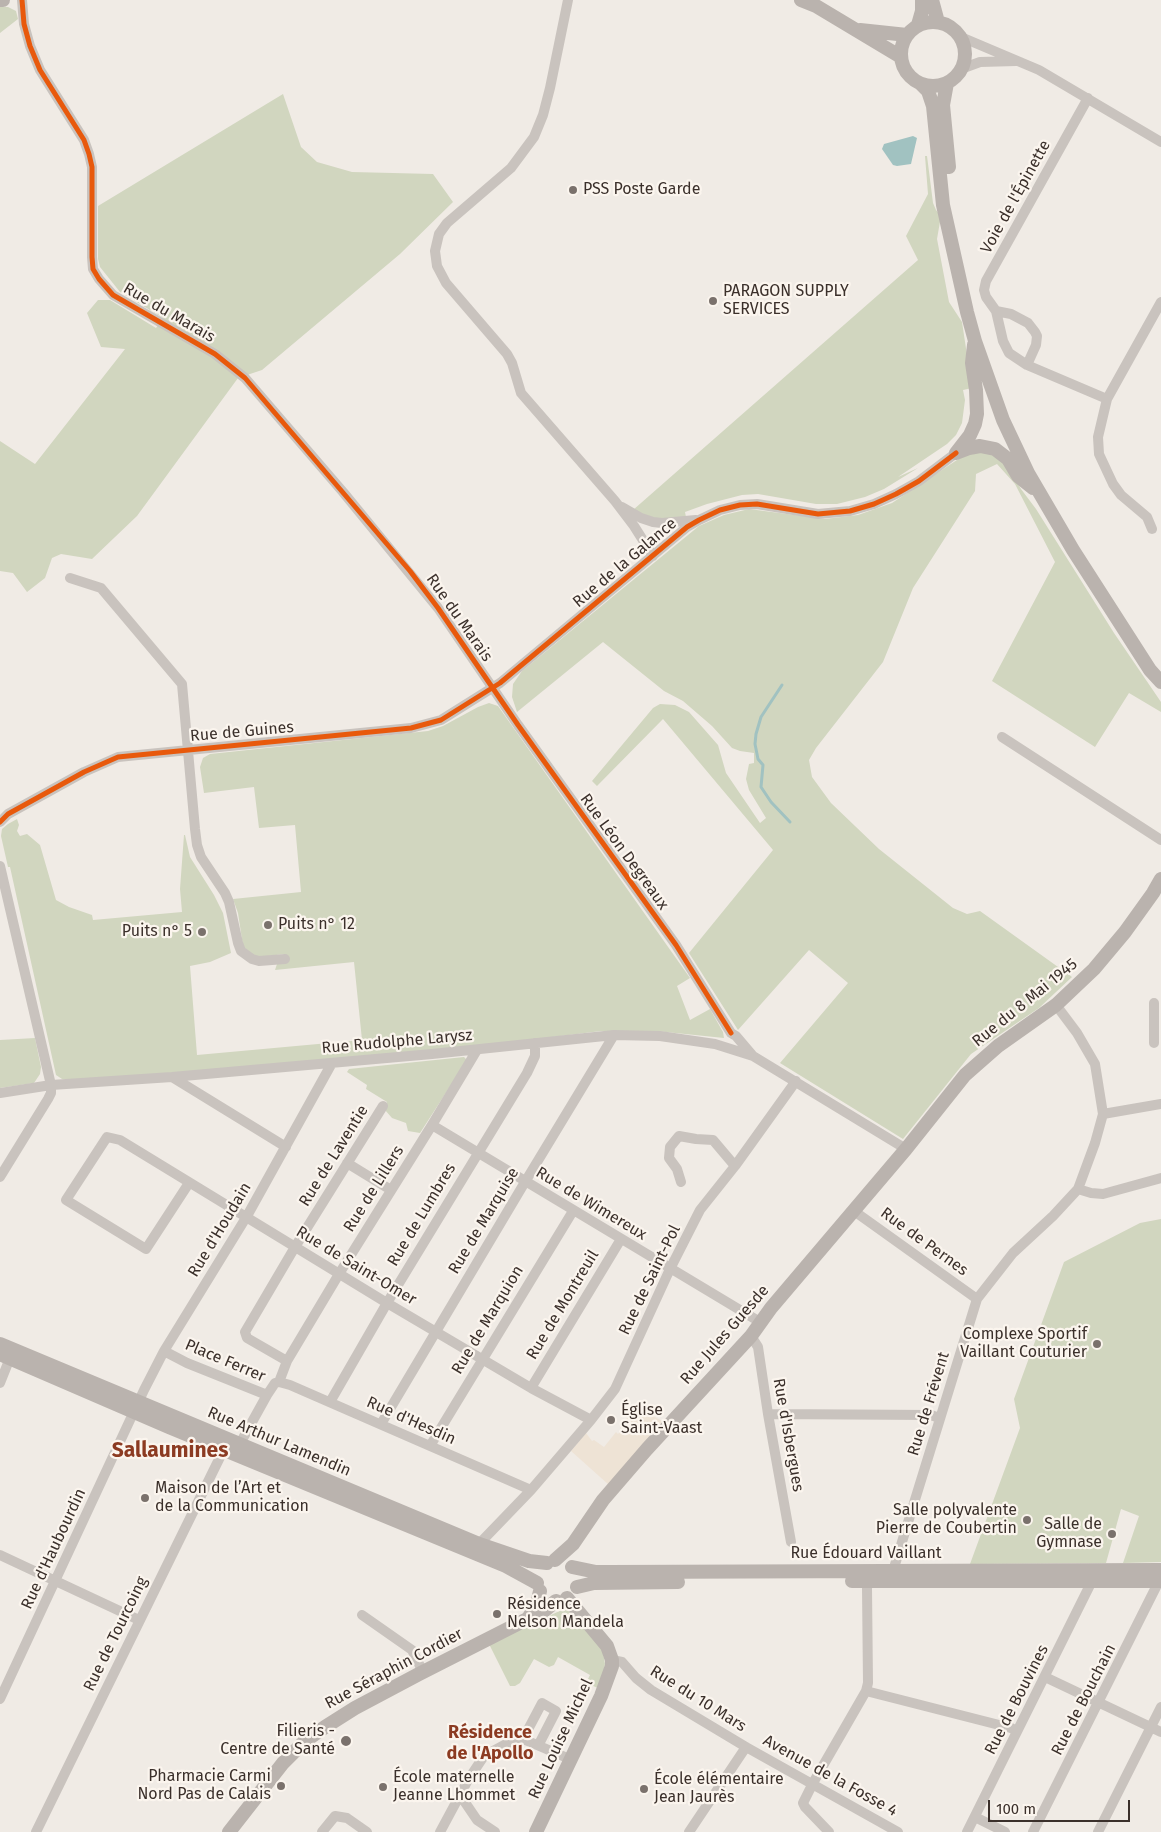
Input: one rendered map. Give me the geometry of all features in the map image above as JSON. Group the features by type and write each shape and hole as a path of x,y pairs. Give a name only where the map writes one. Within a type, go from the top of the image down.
{"main road":[{"path":"801,0 816,6 901,57"},
{"path":"918,25 922,11 922,0"},
{"path":"932,0 938,22"},
{"path":"921,84 937,86 947,83 961,69 965,50 961,37 949,26 938,22 918,25 907,35 902,45 901,57 905,70 928,91 933,106 943,205 975,341 1003,420 1028,473 1150,670 1161,682"},
{"path":"854,29 907,35"},
{"path":"947,83 943,105 952,209 953,246"},
{"path":"956,453 970,435 977,414 972,363 975,341"},
{"path":"956,453 980,446 995,449 1008,459 1018,476 1039,493"},
{"path":"1150,670 1154,683 1161,693"},
{"name":"Rue du 8 Mai 1945","path":"906,1149 965,1075 998,1046 1056,1004 1100,962 1125,932 1161,879"},
{"name":"Rue Jules Guesde","path":"551,1562 573,1544 603,1500 646,1449 751,1336 760,1322 906,1149"},
{"name":"Rue Arthur Lamendin","path":"0,1344 136,1407 506,1566 539,1587"},
{"name":"Rue Arthur Lamendin","path":"5,1356 136,1407"},
{"name":"Rue Arthur Lamendin","path":"233,1449 479,1544 529,1561 551,1562"},
{"name":"Rue Jules Guesde","path":"571,1566 573,1544"},
{"path":"528,1618 537,1604 538,1575 541,1568 551,1562 564,1562 571,1566 577,1580 574,1591 562,1599 547,1598 539,1587"},
{"name":"Rue Édouard Vaillant","path":"571,1566 589,1571 610,1572 893,1571 1160,1577"},
{"name":"Rue Édouard Vaillant","path":"576,1586 602,1582 1092,1581 1160,1577"},
{"path":"562,1599 607,1646 612,1660"},
{"name":"Rue Séraphin Cordier","path":"229,1832 283,1763 306,1741 339,1718 423,1672 545,1610 562,1599"},
{"name":"Rue Louise Michel","path":"536,1832 606,1686 612,1660"}],"street":[{"name":"Rue du Marais","path":"22,0 28,38 40,70 84,140 89,154 92,167 92,257 94,269 99,279 106,288 121,300 214,354 245,378 410,571 493,688"},
{"path":"568,0 550,88 543,115 534,137 506,173 447,223 439,234 435,251 437,266 446,283 507,354 512,363 521,393 618,505 653,556"},
{"path":"961,37 976,45 1008,56 1039,70 1161,142"},
{"path":"961,69 980,62 1016,61"},
{"name":"Voie de l'Épinette","path":"1088,98 986,281 985,293 996,310 1006,348 1015,357 1027,365 1107,399"},
{"path":"1152,529 1147,517 1121,495 1113,484 1099,454 1098,437 1107,399 1161,302"},
{"path":"996,310 1012,314 1028,323 1035,332 1037,336 1036,345 1027,365"},
{"name":"Rue de la Galance","path":"493,688 687,527 699,520 720,510 740,505 757,504 818,514 850,511 874,504 896,494 919,481 956,453"},
{"path":"618,505 641,518 653,522 699,520"},
{"path":"70,578 101,588 182,684 197,845 201,857 229,902 241,951 252,959 259,961 285,959"},
{"name":"Rue de Guines","path":"0,822 8,814 108,760 128,756 345,736 428,725 453,714 493,688"},
{"name":"Rue Léon Degreaux","path":"493,688 676,945 731,1033 741,1042 749,1054 906,1149"},
{"path":"1002,737 1161,840"},
{"path":"0,866 50,1085 48,1099 0,1177"},
{"path":"1154,1003 1157,1028 1154,1043"},
{"path":"1056,1004 1077,1033 1095,1064 1103,1114 1092,1152 1078,1189 1102,1194 1161,1178"},
{"path":"728,1047 731,1033"},
{"name":"Rue Rudolphe Larysz","path":"0,1093 50,1085 172,1077 332,1063 614,1035 660,1036 728,1047 749,1054"},
{"name":"Rue de Marquise","path":"381,1424 524,1182 614,1035"},
{"name":"Rue de Lumbres","path":"330,1402 387,1303 527,1073 535,1056 535,1043"},
{"name":"Rue de Lillers","path":"268,1395 275,1384 279,1382 287,1361 476,1050"},
{"name":"Rue d'Houdain","path":"136,1407 164,1351 247,1216 332,1063"},
{"path":"172,1077 286,1147"},
{"name":"Rue de Saint-Pol","path":"531,1490 591,1420 615,1388 670,1268 700,1210 735,1166 796,1081"},
{"path":"1103,1114 1161,1104"},
{"name":"Rue de Laventie","path":"287,1361 247,1338 245,1332 295,1247 383,1106"},
{"name":"Rue de Wimereux","path":"432,1125 760,1322"},
{"path":"680,1182 677,1169 669,1158 670,1147 679,1136 696,1140 713,1140 735,1166"},
{"name":"Rue de Saint-Omer","path":"189,1183 146,1250 66,1200 107,1137 120,1140 387,1303 532,1388 591,1420"},
{"path":"347,1163 391,1190"},
{"name":"Rue de Frévent","path":"893,1571 977,1299 1013,1253 1053,1216 1078,1189"},
{"name":"Rue de Marquion","path":"430,1446 573,1211"},
{"name":"Rue de Pernes","path":"854,1211 977,1299"},
{"name":"Rue de Montreuil","path":"532,1388 621,1238"},
{"name":"Rue d'Isbergues","path":"751,1336 758,1347 791,1542"},
{"name":"Place Ferrer","path":"164,1351 187,1363 268,1395 233,1449"},
{"path":"0,1382 5,1356"},
{"name":"Rue d'Hesdin","path":"279,1382 330,1402 531,1490"},
{"name":"Rue d'Haubourdin","path":"0,1699 136,1407"},
{"path":"768,1414 931,1415 939,1418"},
{"name":"Rue de Tourcoing","path":"36,1832 200,1496 233,1449"},
{"path":"479,1544 531,1490"},
{"path":"0,1555 139,1620"},
{"name":"Rue de Bouchain","path":"1034,1832 1100,1702 1160,1577"},
{"path":"829,1832 805,1807 805,1798 866,1691 868,1683 867,1588 869,1581"},
{"name":"Rue de Bouvines","path":"967,1832 1092,1581"},
{"path":"362,1615 412,1650 423,1672"},
{"name":"Rue du 10 Mars","path":"612,1660 622,1662 636,1678 651,1690 746,1747"},
{"path":"1045,1677 1161,1732"},
{"path":"866,1691 1017,1731"},
{"path":"523,1739 542,1703 556,1711 539,1744"},
{"path":"1098,1832 1161,1708"},
{"path":"440,1832 484,1756 510,1742 523,1739 539,1744 572,1760"},
{"path":"689,1832 746,1747"},
{"name":"Avenue de la Fosse 4","path":"746,1747 898,1832"},
{"path":"460,1795 477,1820 495,1832"},
{"path":"322,1832 336,1816 347,1818 367,1832"},
{"path":"975,1817 1005,1832"}],"green space":[{"path":"0,7 8,7 16,11 18,19 0,33"},
{"path":"283,94 301,147 317,162 352,172 433,174 453,202 400,254 262,370 238,378 137,516 92,559 61,554 52,558 45,578 27,592 13,573 0,571 0,441 35,464 125,349 101,347 87,313 98,300 110,300 156,328 163,318 120,292 100,267 98,259 98,206"},
{"path":"925,156 927,156 933,203 941,216 937,239 949,302 962,322 972,388 963,390 965,400 962,423 956,435 947,444 898,477 918,468 884,489 865,497 837,504 816,504 758,494 742,495 707,504 685,512 686,517 667,520 646,517 633,510 918,260 906,236 928,194"},
{"path":"976,450 996,453 1013,475 1114,633 1161,702 1161,712 1129,693 1095,747 992,681 1055,562 1015,484 997,464 976,474 975,491 913,588 883,662 816,748 809,760 812,777 831,803 879,849 953,908 967,914 980,911 1072,977 1039,1008 971,1054 903,1139 780,1063 848,983 809,950 738,1030 689,953 773,850 663,719 597,786 592,781 653,708 660,704 675,705 689,712 718,745 726,773 760,823 766,818 749,790 746,779 749,764 754,763 754,753 732,748 712,726 683,701 664,691 603,642 517,712 512,697 513,684 522,671 699,526 724,515 749,509 825,519 858,515 892,503 966,454"},
{"path":"489,703 498,706 690,978 677,986 690,1020 710,1009 723,1032 724,1038 656,1031 601,1031 473,1047 178,1073 68,1080 56,1075 10,867 8,867 1,836 2,829 17,819 19,825 17,831 20,836 27,834 40,845 56,900 92,915 93,920 182,912 180,889 185,835 190,857 223,913 231,953 210,962 190,966 197,1055 362,1040 354,962 275,970 277,964 286,962 284,954 260,957 250,954 243,946 238,913 233,899 301,892 295,825 259,828 254,787 204,793 200,767 203,758 210,754 428,731 443,726"},
{"path":"35,1038 41,1067 40,1074 34,1083 0,1088 0,1040"},
{"path":"464,1057 467,1060 420,1133 408,1131 406,1123 392,1118 385,1110 387,1102 366,1089 367,1085 347,1072 349,1069"},
{"name":"Complexe Sportif Vaillant Couturier","path":"1161,1219 1161,1562 1123,1563 1139,1516 1121,1509 1106,1563 970,1564 1020,1428 1014,1399 1064,1262 1140,1223"},
{"path":"566,1608 600,1646 603,1652 605,1664 598,1688 586,1683 590,1675 558,1657 554,1665 549,1667 534,1659 520,1683 510,1686 489,1644"}],"shaded area":[{"path":"636,1407 664,1422 609,1485 571,1451 586,1433 592,1441 594,1440 604,1447 616,1432 618,1434 622,1429 620,1427"}],"water":[{"path":"913,136 917,138 911,164 893,165 882,149 884,144"}],"waterway":[{"path":"782,685 761,717 755,744 758,759 763,765 761,787 771,802 790,822"}],"cycle path":[{"path":"22,0 24,24 30,46 40,70 84,140 89,154 92,167 92,257 93,269 99,279 113,295 215,354 245,378 410,571 676,945 731,1033"},
{"path":"0,822 8,814 84,772 118,757 411,728 441,720 500,683 687,527 699,520 720,510 740,505 757,504 818,514 850,511 874,504 896,494 919,481 956,453"}],"place":[{"name":"PSS Poste Garde","path":"573,190"},
{"name":"PARAGON SUPPLY SERVICES","path":"713,301"},
{"name":"Puits n° 12","path":"268,925"},
{"name":"Puits n° 5","path":"202,932"},
{"name":"Complexe Sportif Vaillant Couturier","path":"1097,1344"},
{"name":"Église Saint-Vaast","path":"611,1420"},
{"name":"Maison de l’Art et de la Communication","path":"145,1498"},
{"name":"Salle polyvalente Pierre de Coubertin","path":"1027,1520"},
{"name":"Salle de Gymnase","path":"1112,1534"},
{"name":"Résidence Nelson Mandela","path":"497,1614"},
{"name":"Filieris - Centre de Santé","path":"346,1741"},
{"name":"Pharmacie Carmi Nord Pas de Calais","path":"281,1786"},
{"name":"École maternelle Jeanne Lhommet","path":"383,1787"},
{"name":"École élémentaire Jean Jaurès","path":"644,1789"}],"district":[{"name":"Sallaumines","path":"170,1451"},
{"name":"Résidence de l'Apollo","path":"490,1744"}]}
